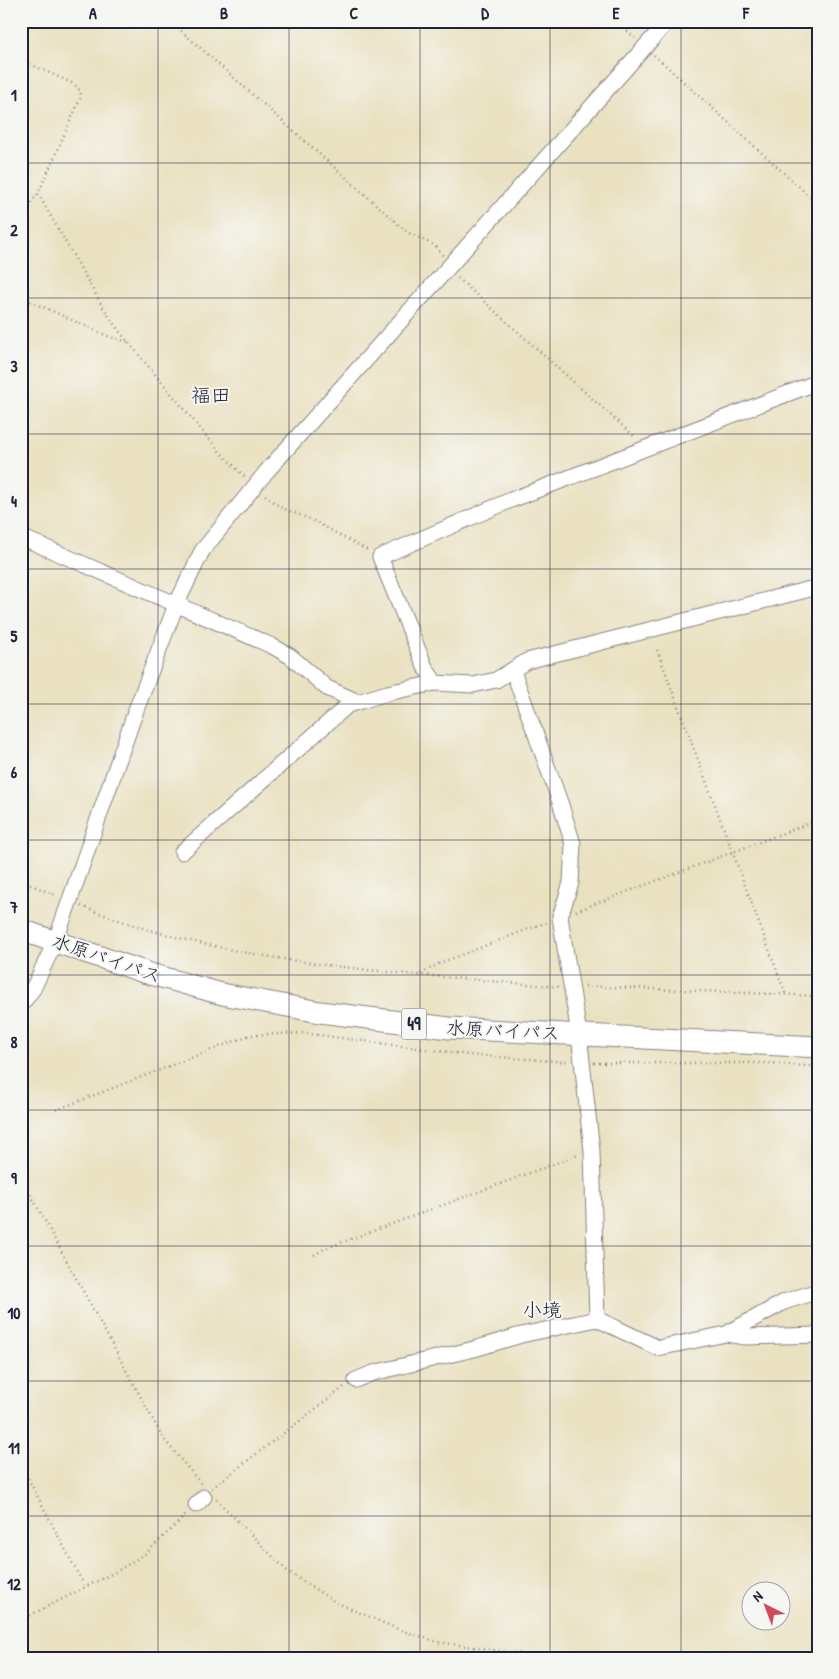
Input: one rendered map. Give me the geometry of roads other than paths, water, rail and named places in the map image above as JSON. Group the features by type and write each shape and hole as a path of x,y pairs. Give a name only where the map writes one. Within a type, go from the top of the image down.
{"highway":[{"name":"水原バイパス","path":"21,930 56,940 147,973 222,994 320,1012 449,1028 818,1047"}],"street":[{"path":"21,1005 33,989 56,940 136,710 176,605 202,552 255,486 668,21"},
{"path":"436,683 424,667 380,557 511,500 818,382"},
{"path":"21,537 272,646 290,656 327,688 358,702"},
{"path":"182,852 348,705 436,683 473,685 496,680 527,661 818,587"},
{"path":"513,671 573,844 570,883 560,917 582,1062 592,1151 597,1319"},
{"path":"356,1380 373,1372 474,1349 520,1335 597,1319 658,1348 726,1334 784,1302 818,1291"},
{"path":"726,1334 745,1337 814,1335"}],"district":[{"name":"福田","path":"211,395"},
{"name":"小境","path":"542,1310"}]}
